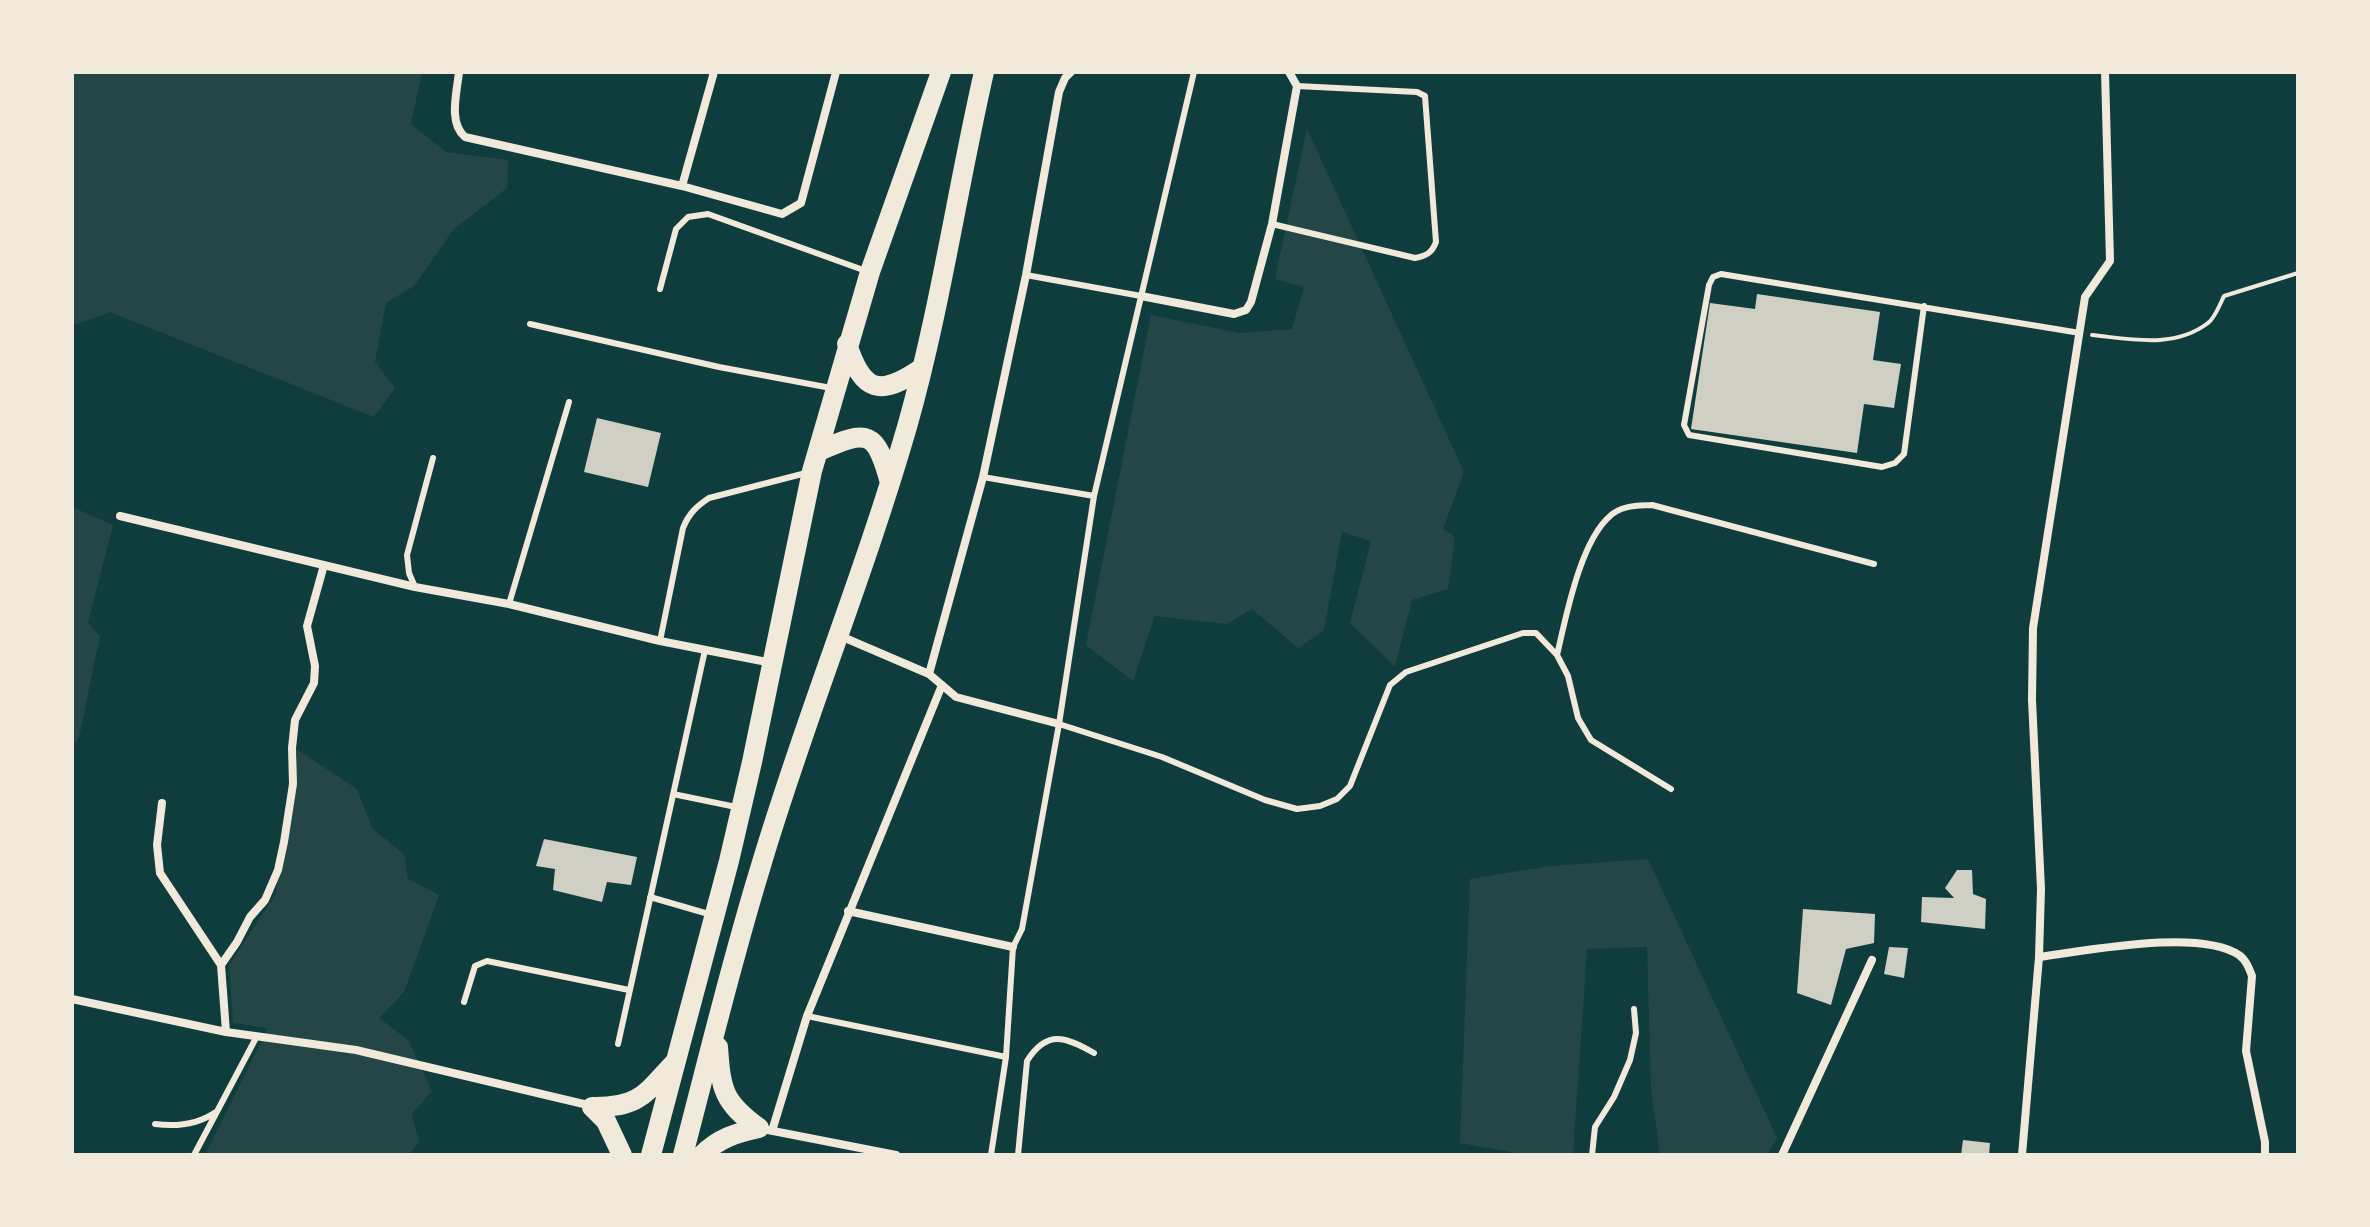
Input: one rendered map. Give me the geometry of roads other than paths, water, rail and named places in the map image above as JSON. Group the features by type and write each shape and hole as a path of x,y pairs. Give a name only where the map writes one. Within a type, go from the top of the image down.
{"highway":[{"path":"651,1155 741,809 812,471 870,272 941,72"},
{"path":"683,1155 760,868 890,483 922,368 984,72"},
{"path":"847,344 860,376 877,386 897,384 922,368"},
{"path":"819,451 850,437 866,437 878,447 890,483"},
{"path":"717,1027 721,1087 727,1100 737,1113 766,1130"},
{"path":"592,1107 630,1104 644,1095 678,1058"},
{"path":"592,1107 606,1121 622,1155"},
{"path":"702,1155 713,1143 731,1134 766,1130"}],"street":[{"path":"459,72 455,118 458,131 465,137 682,186 782,214 801,203 836,72"},
{"path":"682,186 714,72"},
{"path":"929,674 983,477 1026,275 1059,92 1071,72"},
{"path":"1141,296 1234,314 1246,310 1251,302 1272,224 1297,86 1289,72"},
{"path":"2022,1155 2039,957 2041,889 2032,700 2033,628 2085,297 2110,261 2105,72"},
{"path":"120,516 415,587 509,604 660,641 772,663"},
{"path":"221,965 250,917 265,900 278,870 293,784 295,720 314,683 315,666 307,626 324,565"},
{"path":"837,635 929,674 956,697 1059,724"},
{"path":"896,1155 766,1130 848,911 942,685"},
{"path":"162,803 157,845 160,873 221,965 226,1032"},
{"path":"848,911 1013,947"},
{"path":"2039,957 2149,942 2217,947 2239,955 2248,964 2252,976 2246,1051 2265,1155"},
{"path":"1782,1155 1872,960"},
{"path":"72,999 226,1032 356,1050 592,1107"}],"lane":[{"path":"991,1155 1006,1057 1013,947 1022,929 1059,724 1094,496 1194,72"},
{"path":"1272,224 1415,258 1426,256 1436,242 1425,96 1417,92 1297,86"},
{"path":"660,289 676,229 688,217 708,214 870,272"},
{"path":"1924,306 1904,454 1895,463 1882,467 1689,435 1685,431 1709,285 1713,277 1721,274 1924,306 2080,333"},
{"path":"1026,275 1141,296"},
{"path":"530,324 719,367 835,389"},
{"path":"509,604 569,402"},
{"path":"415,587 409,573 407,555 433,458"},
{"path":"660,641 683,528 696,507 709,498 812,471"},
{"path":"983,477 1094,496"},
{"path":"1557,655 1574,584 1599,528 1612,514 1628,506 1652,505 1874,564"},
{"path":"1059,724 1162,757 1265,800 1297,809 1309,808 1337,799 1350,786 1390,685 1406,672 1523,633 1536,633 1557,655 1568,676 1578,718 1591,740 1671,789"},
{"path":"618,1044 705,650"},
{"path":"673,794 741,809"},
{"path":"650,897 715,916"},
{"path":"464,1002 475,966 487,961 629,990"},
{"path":"1592,1155 1595,1127 1623,1079 1630,1060 1636,1033 1634,1009"},
{"path":"807,1016 1006,1057"},
{"path":"194,1155 257,1036"},
{"path":"1018,1155 1027,1061 1035,1048 1047,1040 1061,1038 1094,1053"},
{"path":"155,1124 176,1127 204,1120 219,1110"}]}
